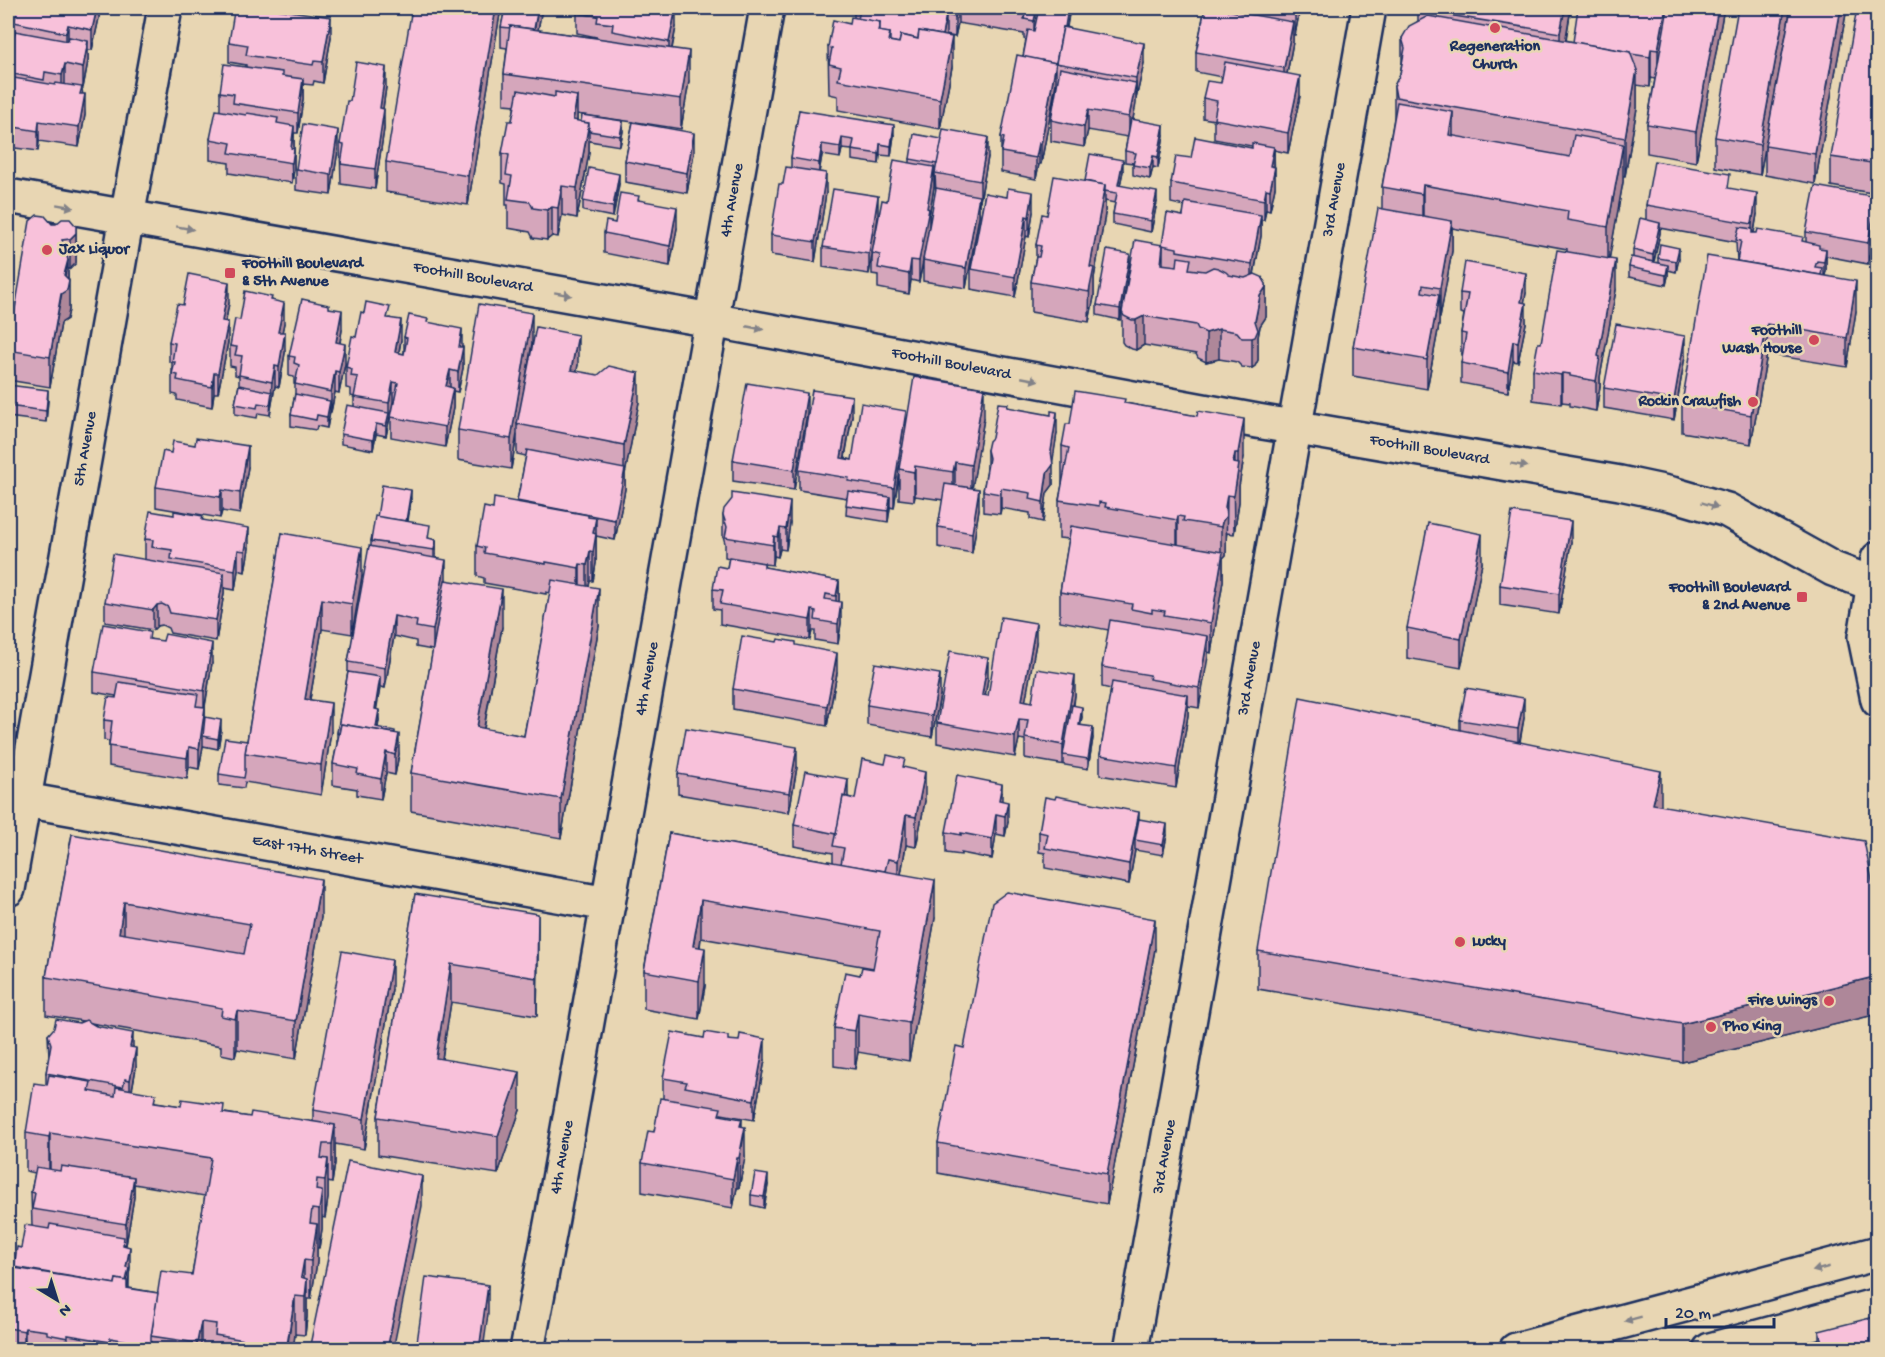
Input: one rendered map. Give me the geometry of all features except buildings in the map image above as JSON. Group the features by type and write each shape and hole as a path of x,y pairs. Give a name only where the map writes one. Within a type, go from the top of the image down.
{"street":[{"name":"5th Avenue","path":"8,889 15,798 128,218 165,8"},
{"name":"4th Avenue","path":"528,1350 767,8"},
{"name":"3rd Avenue","path":"1131,1350 1369,8"},
{"name":"Foothill Boulevard","path":"8,196 711,320 1201,411 1620,483 1672,494 1727,510 1833,570 1876,576"},
{"path":"1876,576 1865,637 1878,700"},
{"name":"East 17th Street","path":"15,798 608,904"},
{"path":"1516,1350 1878,1253"},
{"path":"1710,1350 1878,1305"}],"place":[{"name":"Regeneration Church","path":"1495,28"},
{"name":"Jax Liquor","path":"47,250"},
{"name":"Foothill Boulevard & 5th Avenue","path":"230,273"},
{"name":"Foothill Wash House","path":"1814,340"},
{"name":"Rockin Crawfish","path":"1753,402"},
{"name":"Foothill Boulevard & 2nd Avenue","path":"1802,597"},
{"name":"Lucky","path":"1460,942"},
{"name":"Fire Wings","path":"1829,1001"},
{"name":"Pho King","path":"1711,1027"}]}
